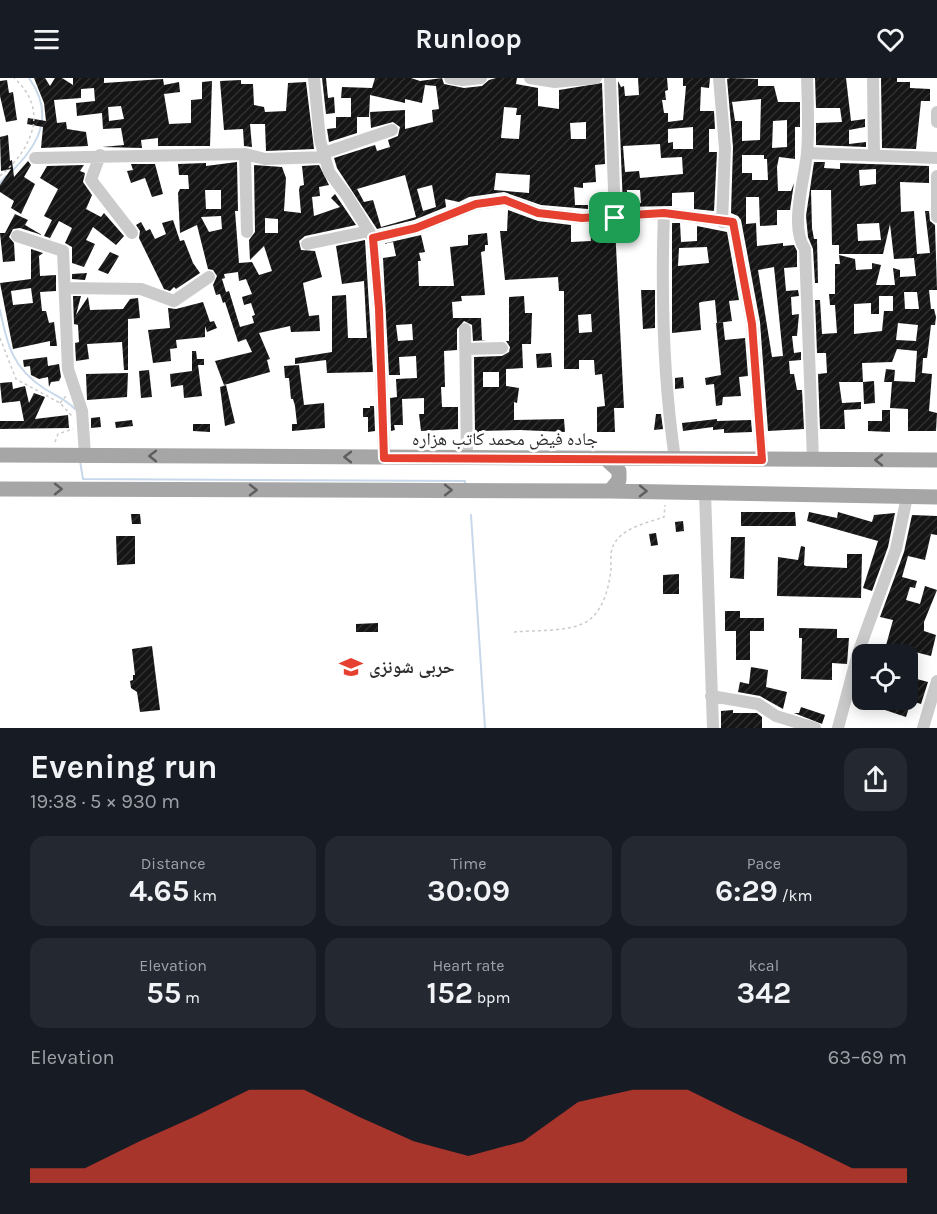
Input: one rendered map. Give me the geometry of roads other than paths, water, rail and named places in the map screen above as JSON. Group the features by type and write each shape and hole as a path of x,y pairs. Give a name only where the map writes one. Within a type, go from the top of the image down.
{"main road":[{"name":"جاده فیض محمد کاتب هزاره","path":"0,455 937,460"},
{"path":"606,459 619,471 619,480 610,491"},
{"path":"0,489 610,491 937,497"}],"street":[{"path":"314,78 320,140 329,172 371,234 379,309 384,458"},
{"path":"459,79 481,78"},
{"path":"530,78 555,82 596,78"},
{"path":"610,78 615,218"},
{"path":"718,78 725,148 722,222"},
{"path":"807,78 807,153 798,228 800,241 805,249 813,459"},
{"path":"873,78 874,154"},
{"path":"937,112 937,122"},
{"path":"35,158 245,154 265,159 325,155 392,130"},
{"path":"807,153 937,158"},
{"path":"245,154 247,232"},
{"path":"100,155 91,180 132,233"},
{"path":"937,176 937,217"},
{"path":"308,244 416,228 476,204 505,200 538,213 582,218 615,218 664,213 733,222 744,275 756,360 762,460"},
{"path":"664,213 662,285 667,405 675,459"},
{"path":"17,236 63,251 68,369 82,411 85,455"},
{"path":"66,288 141,289 174,301 209,277"},
{"path":"465,328 466,458"},
{"path":"466,349 502,348"},
{"path":"705,493 713,728"},
{"path":"838,728 858,653 896,549 908,497"},
{"path":"923,728 937,681"},
{"path":"711,696 758,704 776,716 793,719 815,728"}],"waterway":[{"path":"13,170 31,149 41,127 41,103 29,78"},
{"path":"0,183 6,176"},
{"path":"0,310 9,345 25,373 75,409"},
{"path":"80,461 83,479 465,481 465,486"},
{"path":"471,515 485,728"}],"place":[{"name":"حربی شونزی","path":"351,667"}]}
